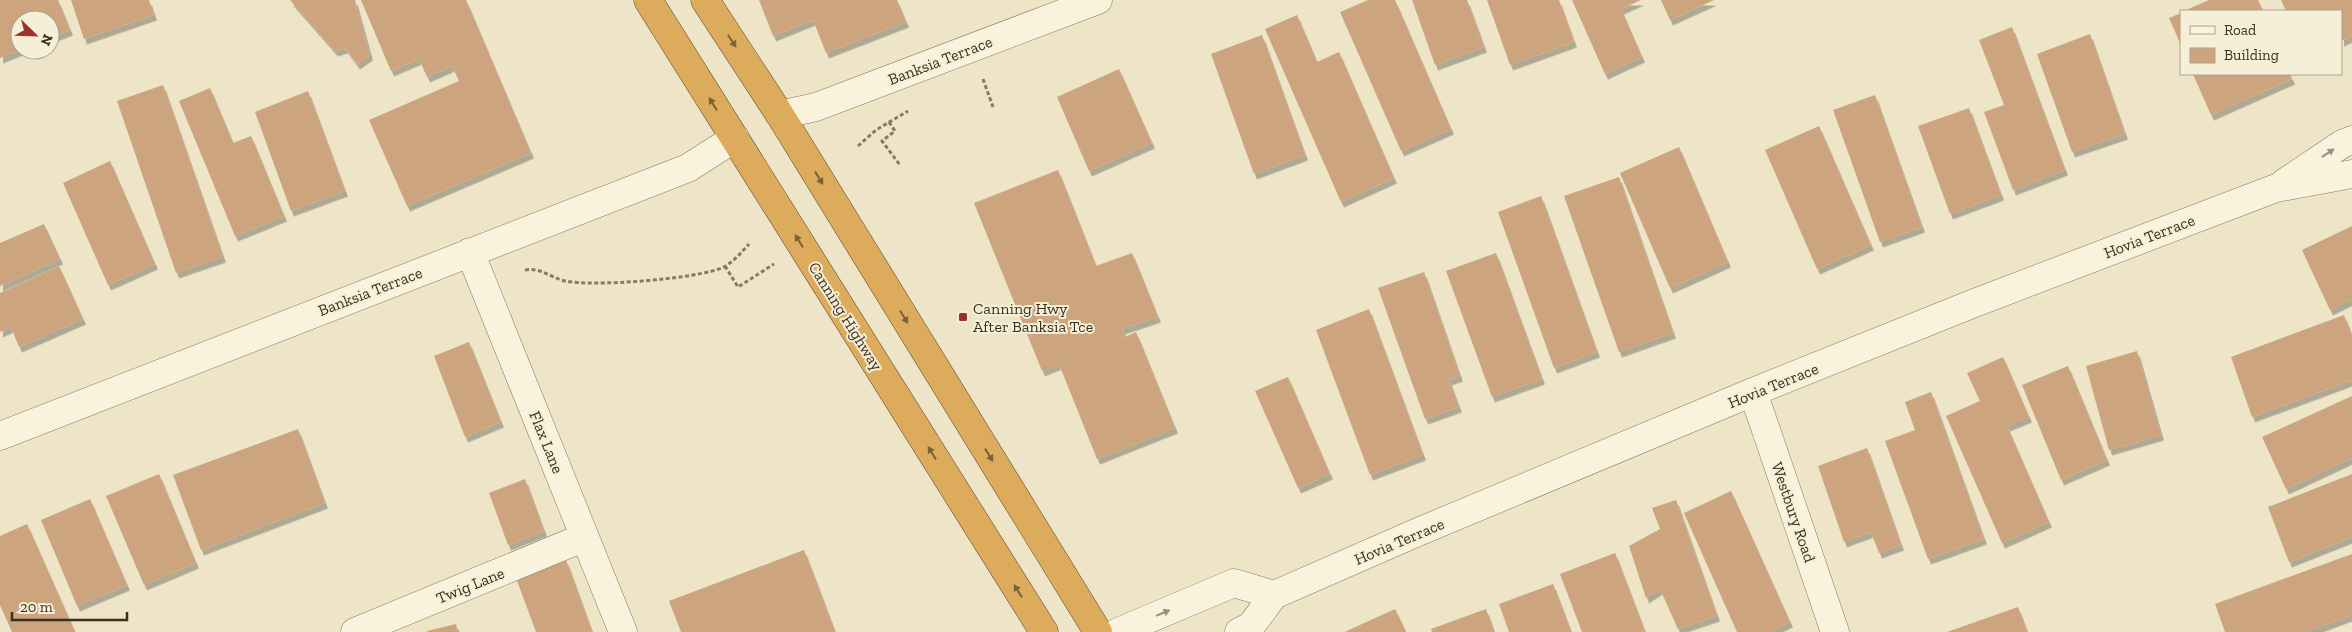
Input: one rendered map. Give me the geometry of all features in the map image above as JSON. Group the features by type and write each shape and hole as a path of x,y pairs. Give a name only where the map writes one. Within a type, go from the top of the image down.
{"highway":[{"name":"Canning Highway","path":"648,0 1044,632"},
{"path":"705,0 780,116 1098,632"}],"street":[{"name":"Banksia Terrace","path":"780,116 816,107 1098,0"},
{"name":"Banksia Terrace","path":"0,436 688,168 735,138"},
{"name":"Hovia Terrace","path":"2276,188 2342,144 2352,140"},
{"name":"Hovia Terrace","path":"1239,632 1251,626 1274,595 1427,528 1753,392 1972,304 2276,188 2352,174"},
{"name":"Flax Lane","path":"470,252 623,632"},
{"name":"Westbury Road","path":"1753,392 1835,632"},
{"name":"Twig Lane","path":"356,632 585,537"},
{"path":"1118,632 1234,583 1274,595"}],"path":[{"path":"975,83 983,80 993,107"},
{"path":"858,146 876,130 916,107"},
{"path":"889,122 895,131 882,141 900,165"},
{"path":"563,281 587,283 641,281 682,276 725,266 750,244"},
{"path":"725,266 738,287 774,264"}],"building":[{"path":"0,0 58,0 70,30 60,34 60,10 10,10 10,54 0,58"},
{"path":"71,0 149,0 154,15 84,39"},
{"path":"290,0 355,0 370,55 357,64 345,48 335,51"},
{"path":"361,0 466,0 531,153 407,206 369,120 459,81 452,66 427,77 419,59 391,71"},
{"path":"759,0 897,0 906,22 826,53 813,20 773,36"},
{"path":"1368,0 1395,0 1451,129 1401,151 1340,12"},
{"path":"1412,0 1467,0 1484,47 1435,65"},
{"path":"1487,0 1559,0 1574,42 1510,65"},
{"path":"1572,0 1641,0 1621,9 1642,57 1605,74"},
{"path":"1661,0 1714,0 1670,20"},
{"path":"2209,0 2258,0 2263,10 2186,10"},
{"path":"2281,0 2352,0 2352,36 2342,41 2342,10 2286,10"},
{"path":"2180,13 2180,43 2169,18"},
{"path":"1297,15 1317,62 1339,52 1394,178 1341,202 1265,29"},
{"path":"2012,27 2065,170 2013,190 1984,112 2004,105 1979,40"},
{"path":"2090,34 2125,134 2072,152 2037,54"},
{"path":"1262,35 1305,155 1254,174 1211,54"},
{"path":"1119,69 1152,143 1089,171 1057,97"},
{"path":"2193,75 2290,75 2292,79 2211,115"},
{"path":"163,85 223,257 176,273 117,101"},
{"path":"210,88 233,143 251,136 284,216 235,236 179,101"},
{"path":"308,91 345,191 291,211 255,112"},
{"path":"1875,95 1922,227 1880,242 1833,110"},
{"path":"1969,108 2001,195 1950,214 1918,126"},
{"path":"1819,126 1871,245 1817,269 1765,150"},
{"path":"1679,147 1728,262 1670,288 1620,173"},
{"path":"110,161 155,264 108,285 63,183"},
{"path":"1058,170 1096,266 1132,253 1158,317 1122,329 1125,337 1136,332 1175,428 1097,459 1059,364 1042,371 974,203"},
{"path":"1619,177 1673,333 1619,352 1564,196"},
{"path":"1541,196 1597,352 1554,368 1498,212"},
{"path":"44,224 60,259 0,286 0,243"},
{"path":"2352,226 2352,299 2330,310 2302,250"},
{"path":"1496,253 1542,379 1492,397 1446,271"},
{"path":"59,266 83,319 19,347 11,327 0,332 0,293"},
{"path":"1424,272 1460,376 1449,380 1459,407 1425,419 1378,288"},
{"path":"1369,309 1423,455 1370,475 1316,330"},
{"path":"2344,315 2352,336 2352,380 2252,417 2231,357"},
{"path":"469,342 501,422 465,437 434,356"},
{"path":"2137,351 2161,435 2109,450 2086,366"},
{"path":"2003,357 2029,417 2007,426 2049,522 2002,543 1946,416 1980,401 1967,373"},
{"path":"2068,366 2107,460 2061,480 2022,385"},
{"path":"1288,377 1330,474 1298,488 1255,391"},
{"path":"1931,392 1984,539 1928,559 1885,441 1915,430 1905,402"},
{"path":"2352,396 2352,458 2286,489 2262,437"},
{"path":"298,429 325,503 201,550 173,475"},
{"path":"1867,448 1901,545 1879,553 1871,532 1844,542 1818,466"},
{"path":"159,474 196,563 144,585 106,496"},
{"path":"2352,474 2352,537 2289,562 2268,507"},
{"path":"525,479 544,531 508,545 489,493"},
{"path":"1731,491 1790,622 1769,632 1737,632 1684,513"},
{"path":"90,499 127,585 77,606 41,520"},
{"path":"1676,500 1717,616 1678,629 1660,589 1646,598 1629,546 1660,529 1652,508"},
{"path":"27,524 75,632 12,632 0,605 0,536"},
{"path":"804,550 835,632 681,632 669,601"},
{"path":"1615,553 1645,632 1582,632 1560,574"},
{"path":"2352,554 2352,615 2306,632 2225,632 2215,604"},
{"path":"566,560 592,632 536,632 516,578"},
{"path":"1553,584 1571,632 1509,632 1499,604"},
{"path":"2018,607 2027,632 1947,632"},
{"path":"1395,609 1406,632 1345,632 1351,629"},
{"path":"1486,609 1494,632 1432,632 1431,629"},
{"path":"456,624 458,632 427,632 427,631"}],"place":[{"name":"Canning Hwy After Banksia Tce","path":"963,317"}]}
